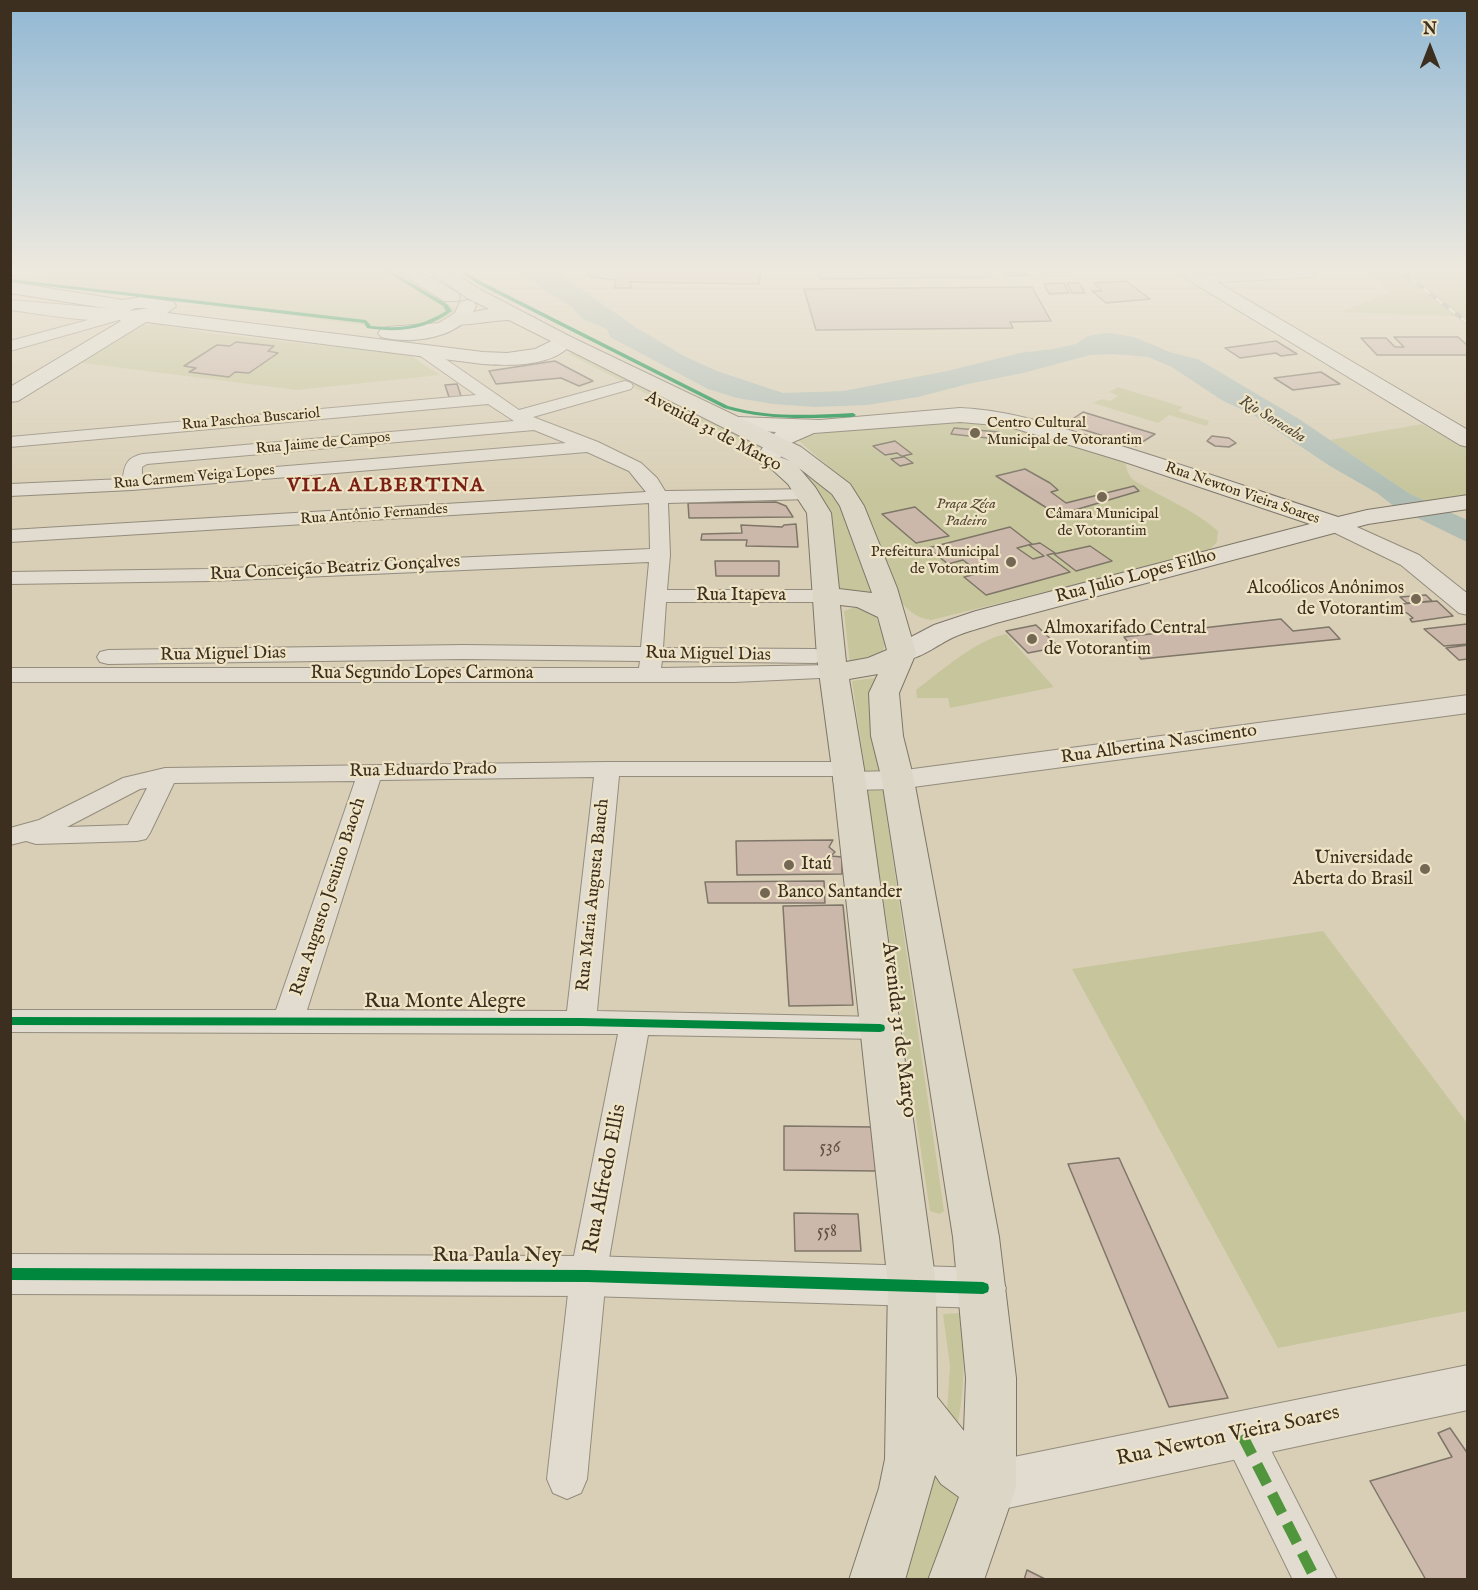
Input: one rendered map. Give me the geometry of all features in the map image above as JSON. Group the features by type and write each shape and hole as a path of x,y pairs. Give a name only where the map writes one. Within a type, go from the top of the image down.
{"highway":[{"name":"Avenida 31 de Março","path":"549,343 737,424 771,451 809,493 819,513 832,664 849,775 912,1284 911,1459 908,1478 877,1580"},
{"name":"Avenida 31 de Março","path":"553,343 625,386 771,451 793,452 841,489 856,515 892,613 902,653 884,693 887,736 898,780 983,1288 991,1378 989,1487 956,1580"},
{"path":"825,596 863,599 892,613"},
{"path":"832,664 871,668 888,663 902,653"},
{"path":"911,1405 960,1466 989,1487"}],"main road":[{"path":"10,396 90,343"},
{"path":"434,343 499,358 525,357 557,346"},
{"path":"1310,343 1467,440"},
{"path":"1334,343 1467,418"},
{"path":"1342,364 1365,360"},
{"name":"Rua Newton Vieira Soares","path":"820,427 960,415 1000,418 1127,455 1337,525"},
{"path":"737,424 820,427"},
{"path":"771,451 791,433 820,427"},
{"path":"1290,510 1370,517 1467,502"},
{"name":"Rua Julio Lopes Filho","path":"902,653 944,631 986,617 1370,517"}],"street":[{"path":"424,343 454,371 524,420 592,446 635,467 650,482 658,496 660,555 650,663"},
{"path":"454,371 499,358"},
{"path":"524,420 625,386"},
{"name":"Rua Paschoa Buscariol","path":"10,442 491,399"},
{"name":"Rua Jaime de Campos","path":"132,484 133,465 143,459 524,420"},
{"name":"Rua Carmem Veiga Lopes","path":"10,490 132,484 592,446"},
{"name":"Rua Antônio Fernandes","path":"10,536 138,531 658,496 809,493"},
{"name":"Rua Newton Vieira Soares","path":"1337,525 1410,560 1467,607"},
{"name":"Rua Conceição Beatriz Gonçalves","path":"10,578 210,575 660,555"},
{"name":"Rua Itapeva","path":"656,596 825,596"},
{"name":"Rua Miguel Dias","path":"10,658 463,652 650,663"},
{"name":"Rua Segundo Lopes Carmona","path":"10,675 650,663 832,664"},
{"name":"Rua Albertina Nascimento","path":"849,775 898,780 1467,704"},
{"name":"Rua Eduardo Prado","path":"13,837 48,826 132,783 165,776 607,769 849,775"},
{"name":"Rua Maria Augusta Bauch","path":"581,1022 607,769"},
{"name":"Rua Augusto Jesuino Baoch","path":"288,1021 370,772"},
{"path":"13,837 137,832 165,776"},
{"name":"Rua Monte Alegre","path":"10,1021 581,1022 880,1028"},
{"name":"Rua Alfredo Ellis","path":"567,1479 588,1276 635,1024"},
{"name":"Rua Paula Ney","path":"10,1274 588,1276 912,1284 983,1288"},
{"name":"Rua Newton Vieira Soares","path":"989,1487 1467,1387"},
{"path":"1242,1435 1316,1580"}],"green space":[{"path":"114,343 300,343 410,355 440,375 297,390 82,363"},
{"path":"574,352 766,445 755,449 568,354"},
{"path":"1118,387 1183,407 1178,411 1209,421 1207,426 1169,415 1158,423 1093,403 1102,399 1110,401 1118,396 1109,392"},
{"name":"Praça Zéca Padeiro","path":"990,421 1125,460 1128,472 1133,479 1188,510 1218,531 1217,542 1207,552 931,620 916,615 898,599 845,481 798,440 808,435 917,423"},
{"path":"1422,424 1467,448 1467,495 1426,502 1410,494 1330,440"},
{"path":"787,453 837,495 880,598 835,592 829,526 784,460"},
{"path":"859,606 875,614 886,643 881,655 850,664 844,611"},
{"path":"1006,634 1054,687 950,708 948,698 917,698 916,690 959,657 995,637"},
{"path":"882,677 881,776 866,776 852,681"},
{"path":"866,784 882,785 944,1211 940,1214 930,1211"},
{"path":"1323,931 1467,1123 1467,1311 1278,1348 1072,969"},
{"path":"962,1313 963,1389 955,1434 947,1411 950,1366 943,1314"},
{"path":"926,1472 970,1487 931,1579 900,1580"}],"water":[{"name":"Rio Sorocaba","path":"622,343 663,343 717,371 783,393 843,391 947,371 1020,353 1077,343 1149,343 1197,359 1299,419 1410,494 1467,520 1467,542 1395,507 1377,493 1330,466 1252,414 1223,401 1172,367 1148,357 1090,355 918,397 867,405 815,407 773,404 737,398 708,389"}],"building":[{"path":"234,343 247,343 274,346 268,351 278,353 249,373 235,372 229,377 189,372 196,368 184,366 217,345 230,346"},
{"path":"1280,343 1297,354 1281,356 1276,353 1240,358 1225,348"},
{"path":"1366,343 1391,343 1395,347 1404,347 1400,343 1465,343 1468,346 1468,355 1377,355"},
{"path":"555,361 593,381 579,386 561,378 496,384 489,371"},
{"path":"1321,372 1340,384 1293,390 1274,378"},
{"path":"457,384 462,399 450,400 445,385"},
{"path":"1083,412 1155,434 1136,446 1065,424"},
{"name":"Centro Cultural Municipal de Votorantim","path":"954,428 999,432 997,439 951,434"},
{"path":"1212,436 1229,438 1236,443 1229,447 1215,446 1207,441"},
{"path":"895,441 912,454 903,456 913,463 900,466 891,459 903,457 897,453 885,455 873,446"},
{"name":"Câmara Municipal de Votorantim","path":"1025,469 1050,483 1058,490 1051,492 1066,503 1134,486 1139,491 1058,515 996,476"},
{"path":"776,502 786,506 793,517 689,518 688,503"},
{"path":"915,507 949,536 916,543 882,514"},
{"path":"796,524 798,547 746,546 747,540 701,540 702,534 742,533 741,525 782,527"},
{"name":"Prefeitura Municipal de Votorantim","path":"1010,527 1032,544 1017,548 1033,559 1044,556 1029,545 1040,543 1055,553 1047,555 1070,572 986,595 964,577 980,573 963,560 948,564 928,548"},
{"path":"1090,546 1112,561 1076,571 1054,554"},
{"path":"715,561 779,561 779,576 716,576"},
{"name":"Alcoólicos Anônimos de Votorantim","path":"1426,595 1432,601 1407,603 1400,597"},
{"path":"1437,601 1453,616 1412,622 1410,619 1413,618 1407,613 1399,613 1390,605"},
{"path":"1281,619 1293,631 1329,627 1340,639 1141,659 1124,637"},
{"path":"1467,624 1468,644 1444,646 1424,629"},
{"name":"Almoxarifado Central de Votorantim","path":"1036,625 1059,647 1028,653 1006,631"},
{"path":"1468,645 1468,659 1459,660 1446,648"},
{"name":"Itaú","path":"833,840 829,847 835,852 831,856 842,857 842,874 737,875 736,841"},
{"name":"Banco Santander","path":"824,881 825,903 708,903 705,882"},
{"path":"843,905 853,1005 789,1006 783,906"},
{"path":"784,1126 875,1127 878,1171 784,1170"},
{"path":"1119,1158 1228,1398 1169,1407 1068,1164"},
{"path":"794,1213 858,1214 861,1251 795,1251"},
{"path":"1450,1428 1468,1454 1468,1580 1426,1580 1370,1481 1452,1457 1438,1433"},
{"path":"1027,1570 1047,1580 1024,1580"}],"marked path":[{"path":"1242,1435 1316,1580"}],"cycle path":[{"path":"599,343 726,407 773,416 853,415"},
{"path":"10,1021 581,1022 880,1028"},
{"path":"10,1274 588,1276 983,1288"}],"place":[{"name":"Centro Cultural Municipal de Votorantim","path":"975,433"},
{"name":"Câmara Municipal de Votorantim","path":"1102,497"},
{"name":"Prefeitura Municipal de Votorantim","path":"1011,562"},
{"name":"Alcoólicos Anônimos de Votorantim","path":"1416,599"},
{"name":"Almoxarifado Central de Votorantim","path":"1032,639"},
{"name":"Itaú","path":"789,865"},
{"name":"Universidade Aberta do Brasil","path":"1425,869"},
{"name":"Banco Santander","path":"765,893"}],"district":[{"name":"VILA ALBERTINA","path":"386,487"}]}
